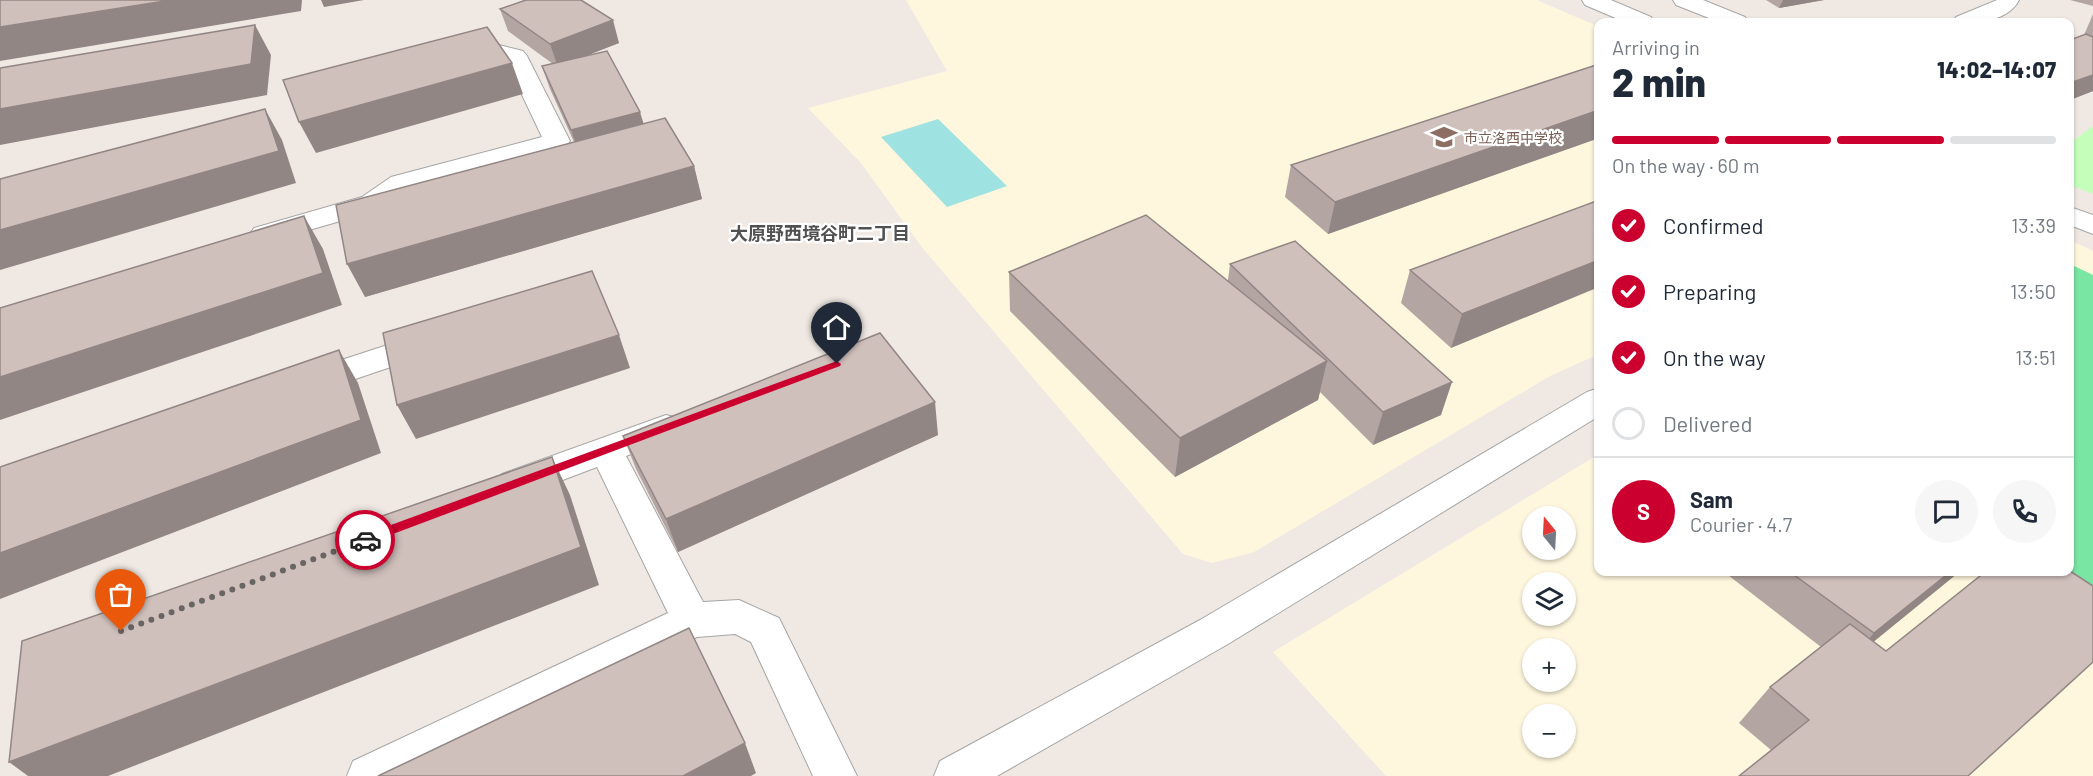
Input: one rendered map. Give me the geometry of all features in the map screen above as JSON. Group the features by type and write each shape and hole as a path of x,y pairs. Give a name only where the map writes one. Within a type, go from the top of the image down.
{"street":[{"path":"1593,0 1634,18"},
{"path":"1684,0 1727,18"},
{"path":"1974,18 2006,6 2008,0"},
{"path":"237,242 372,203 401,183 557,141 515,56 499,52 465,57 443,64"},
{"path":"2074,217 2093,225"},
{"path":"278,393 457,333"},
{"path":"956,776 1214,632 1594,403"},
{"path":"485,495 694,417"},
{"path":"606,450 692,620"},
{"path":"369,776 692,620 739,617 765,630 835,776"}],"shaded area":[{"path":"906,0 1537,0 1594,25 1594,356 1550,376 1254,552 1212,563 1183,554 921,246 861,163 808,108 947,71"},
{"path":"2074,242 2093,251 2093,776 1386,776 1273,652 1594,457 1594,576 2074,576"}],"green space":[{"path":"2093,126 2093,194 2074,187 2074,140"},
{"path":"2074,266 2093,275 2093,628 2072,576 2074,576"}],"water":[{"path":"938,119 1007,186 947,207 881,137"}],"building":[{"path":"0,0 171,0 0,27"},
{"path":"526,0 581,0 613,20 550,44 500,9"},
{"path":"255,25 251,64 0,109 0,68"},
{"path":"487,27 512,63 299,122 283,80"},
{"path":"2086,34 2093,37 2093,75 2074,82 2074,38"},
{"path":"607,51 640,112 571,130 542,66"},
{"path":"1594,66 1594,112 1335,202 1291,165"},
{"path":"265,109 279,151 0,230 0,179"},
{"path":"665,118 694,166 347,264 336,205"},
{"path":"1594,202 1594,262 1462,314 1410,270"},
{"path":"1146,215 1327,361 1180,438 1009,272"},
{"path":"304,216 323,273 0,377 0,308"},
{"path":"1295,241 1452,382 1383,412 1230,264"},
{"path":"592,271 619,335 397,405 383,333"},
{"path":"880,333 935,402 666,519 623,436"},
{"path":"339,350 361,420 0,553 0,467"},
{"path":"552,457 581,547 9,762 22,641"},
{"path":"2074,574 2093,586 2093,662 1968,776 1739,776 1809,720 1770,687 1850,624 1886,651 1980,576 2074,576"},
{"path":"1796,576 1945,576 1874,633"},
{"path":"689,628 745,743 683,776 378,776"}],"way so far":[{"path":"121,631 365,540"}],"place":[{"name":"市立洛西中学校","path":"1444,137"}],"district":[{"name":"大原野西境谷町二丁目","path":"820,233"}],"route":[{"path":"365,540 837,364"}]}
